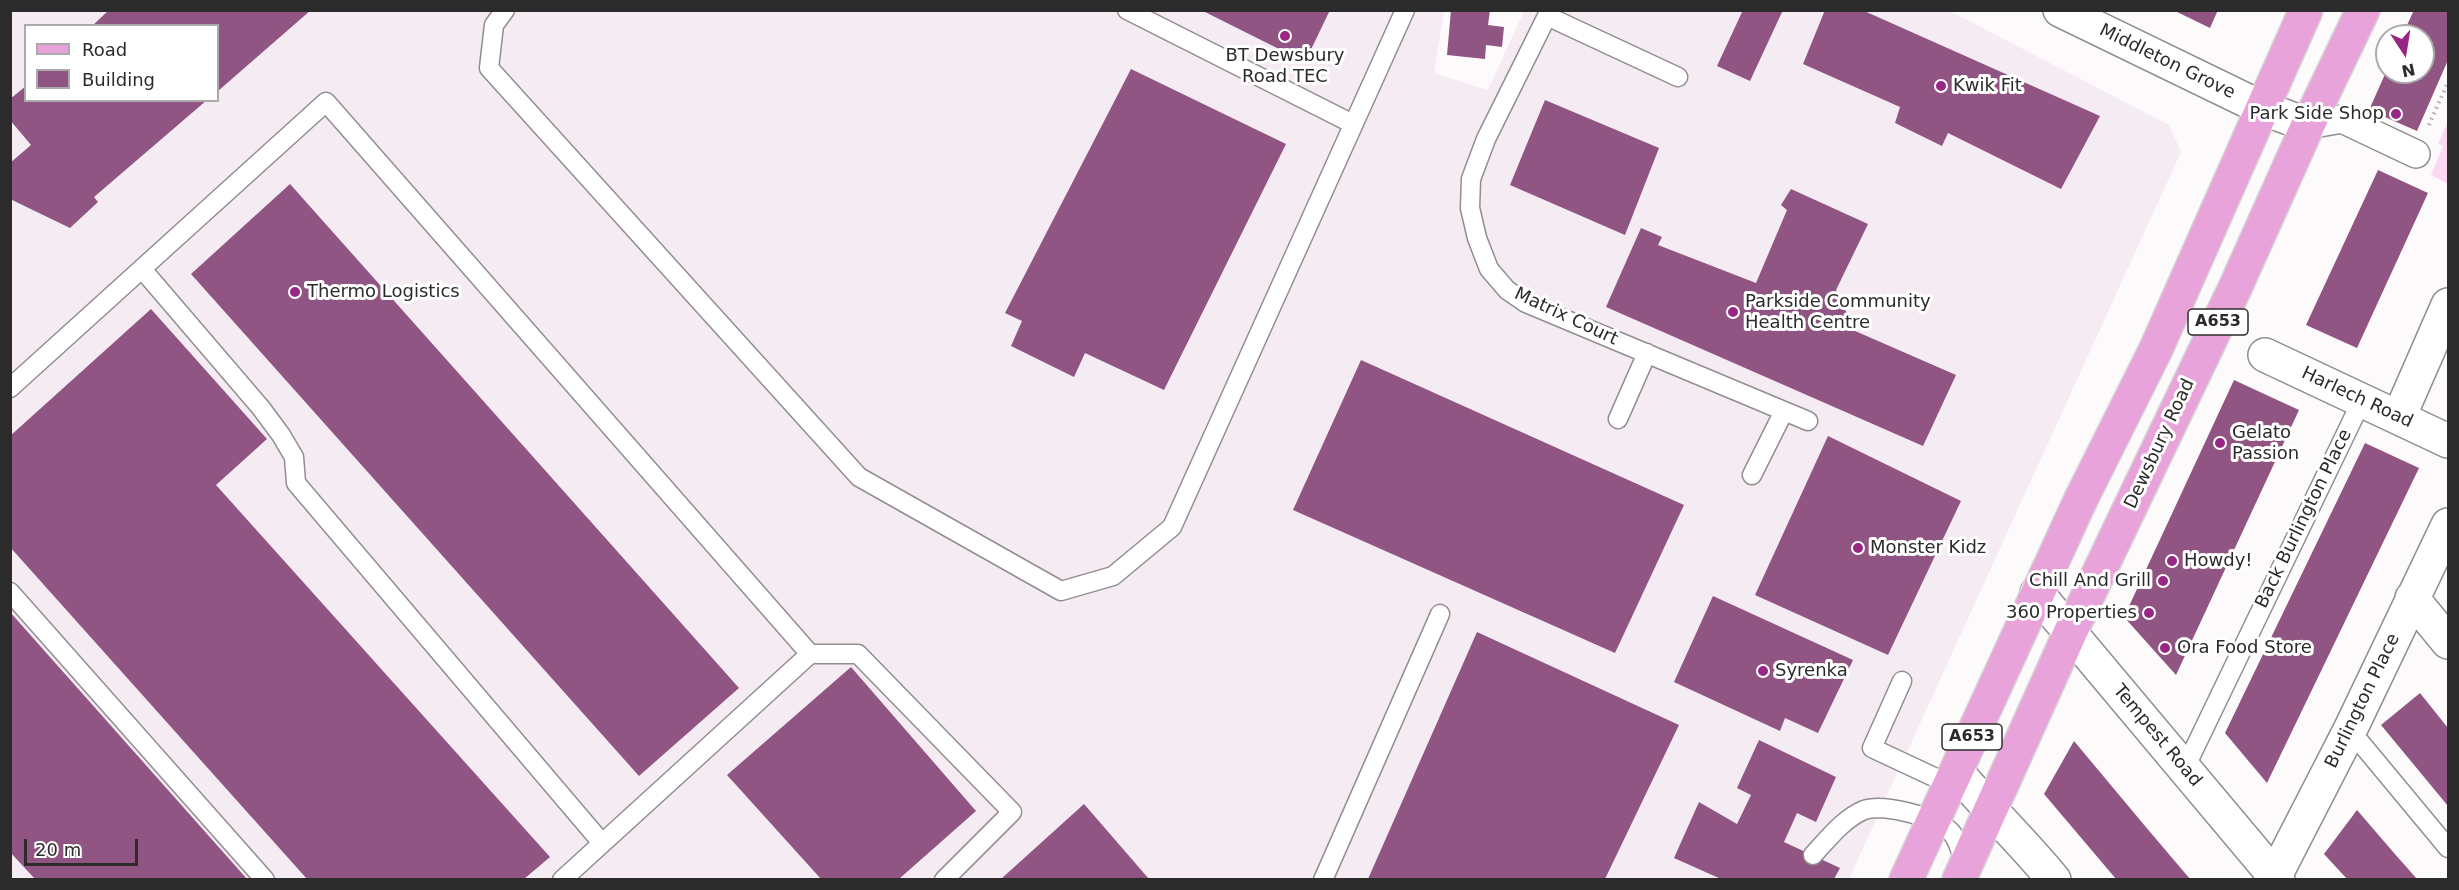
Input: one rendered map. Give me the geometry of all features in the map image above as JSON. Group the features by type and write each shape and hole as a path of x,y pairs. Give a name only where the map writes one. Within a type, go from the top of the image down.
{"main road":[{"name":"A653","path":"1906,879 2037,593 2173,309 2306,10"},
{"name":"Dewsbury Road","path":"1962,873 2070,633 2363,10"},
{"name":"A653","path":"2173,309 2215,327"}],"street":[{"name":"Middleton Grove","path":"2060,10 2262,108 2308,125"},
{"path":"2308,125 2342,119 2416,153"},
{"path":"2398,417 2448,304"},
{"name":"Harlech Road","path":"2265,356 2448,441"},
{"name":"Burlington Place","path":"2277,878 2448,525"},
{"name":"Tempest Road","path":"2037,593 2277,878"},
{"path":"2412,598 2448,642"},
{"path":"1954,778 2033,854 2054,879"}],"lane":[{"path":"505,10 494,25 489,68 859,477 1061,591 1113,576 1172,527 1405,10"},
{"path":"1127,10 1353,124"},
{"path":"1548,13 1678,76"},
{"name":"Matrix Court","path":"1548,13 1486,140 1471,179 1470,208 1477,238 1489,269 1507,290 1526,303 1808,421"},
{"path":"10,388 326,102 810,654"},
{"path":"142,269 261,408 281,435 294,457 296,483 602,843"},
{"path":"1618,419 1647,353"},
{"name":"Back Burlington Place","path":"2185,768 2362,400"},
{"path":"1752,475 1784,411"},
{"path":"10,592 265,879"},
{"path":"1323,879 1440,614"},
{"path":"562,879 810,654 858,654 1012,812 944,879"},
{"path":"1902,681 1872,748 1954,778"},
{"path":"2350,730 2448,848"},
{"path":"1813,855 1848,819 1866,809 1889,808 1934,822 1951,832 1959,847 1962,873"}],"path":[{"path":"2416,153 2448,82"}],"shaded area":[{"path":"10,11 1444,11 1434,73 1488,90 1524,11 1950,11 2169,125 2181,152 1849,879 11,879"},
{"path":"2448,121 2448,184 2431,175 2443,146 2438,144"}],"building":[{"path":"109,10 311,10 219,90 219,24 94,24"},
{"name":"BT Dewsbury Road TEC","path":"1201,10 1330,10 1305,62"},
{"path":"1451,10 1490,10 1488,25 1504,27 1502,47 1486,45 1485,59 1447,55"},
{"path":"1743,10 1783,10 1750,81 1717,66"},
{"name":"Kwik Fit","path":"1825,10 1862,10 2100,116 2061,189 1948,133 1942,146 1895,123 1900,107 1803,64"},
{"path":"2173,10 2218,10 2210,28"},
{"path":"2414,10 2448,10 2448,60 2417,131 2369,110 2381,84 2435,84 2435,24 2408,24"},
{"path":"1131,69 1286,144 1164,390 1085,353 1074,377 1011,346 1022,321 1005,313"},
{"path":"24,88 24,102 205,102 94,197 98,202 70,228 10,199 10,163 31,145 10,120 10,99"},
{"path":"1545,100 1659,148 1625,235 1510,185"},
{"path":"2378,170 2428,193 2357,348 2306,325"},
{"path":"290,184 739,688 639,776 191,274"},
{"name":"Parkside Community Health Centre","path":"1791,189 1868,224 1836,290 1849,318 1846,327 1956,375 1923,446 1606,307 1641,228 1662,237 1658,245 1756,283 1787,210 1781,205"},
{"path":"151,309 267,439 216,485 550,857 524,879 307,879 10,547 10,436"},
{"path":"1361,360 1684,505 1615,653 1293,510"},
{"path":"2234,380 2299,410 2176,675 2124,617"},
{"name":"Monster Kidz","path":"1828,436 1961,501 1888,655 1755,595"},
{"path":"2365,443 2419,468 2267,783 2225,733"},
{"name":"Syrenka","path":"1713,596 1853,660 1818,733 1785,718 1780,731 1674,682"},
{"path":"10,612 247,879 35,879 10,852"},
{"path":"1477,632 1679,725 1605,879 1368,879"},
{"path":"851,667 976,811 899,879 821,879 727,775"},
{"path":"2420,693 2448,728 2448,806 2381,725"},
{"path":"1759,740 1836,777 1816,822 1797,813 1784,842 1840,868 1834,879 1721,879 1674,858 1699,802 1737,824 1751,795 1737,788"},
{"path":"2074,741 2190,879 2116,879 2044,794"},
{"path":"1084,804 1149,879 1001,879"},
{"path":"2357,810 2417,879 2347,879 2324,854"}],"place":[{"name":"BT Dewsbury Road TEC","path":"1285,36"},
{"name":"Kwik Fit","path":"1941,86"},
{"name":"Park Side Shop","path":"2396,114"},
{"name":"Thermo Logistics","path":"295,292"},
{"name":"Parkside Community Health Centre","path":"1733,312"},
{"name":"Gelato Passion","path":"2220,443"},
{"name":"Monster Kidz","path":"1858,548"},
{"name":"Howdy!","path":"2172,561"},
{"name":"Chill And Grill","path":"2163,581"},
{"name":"360 Properties","path":"2149,613"},
{"name":"Ora Food Store","path":"2165,648"},
{"name":"Syrenka","path":"1763,671"}]}
